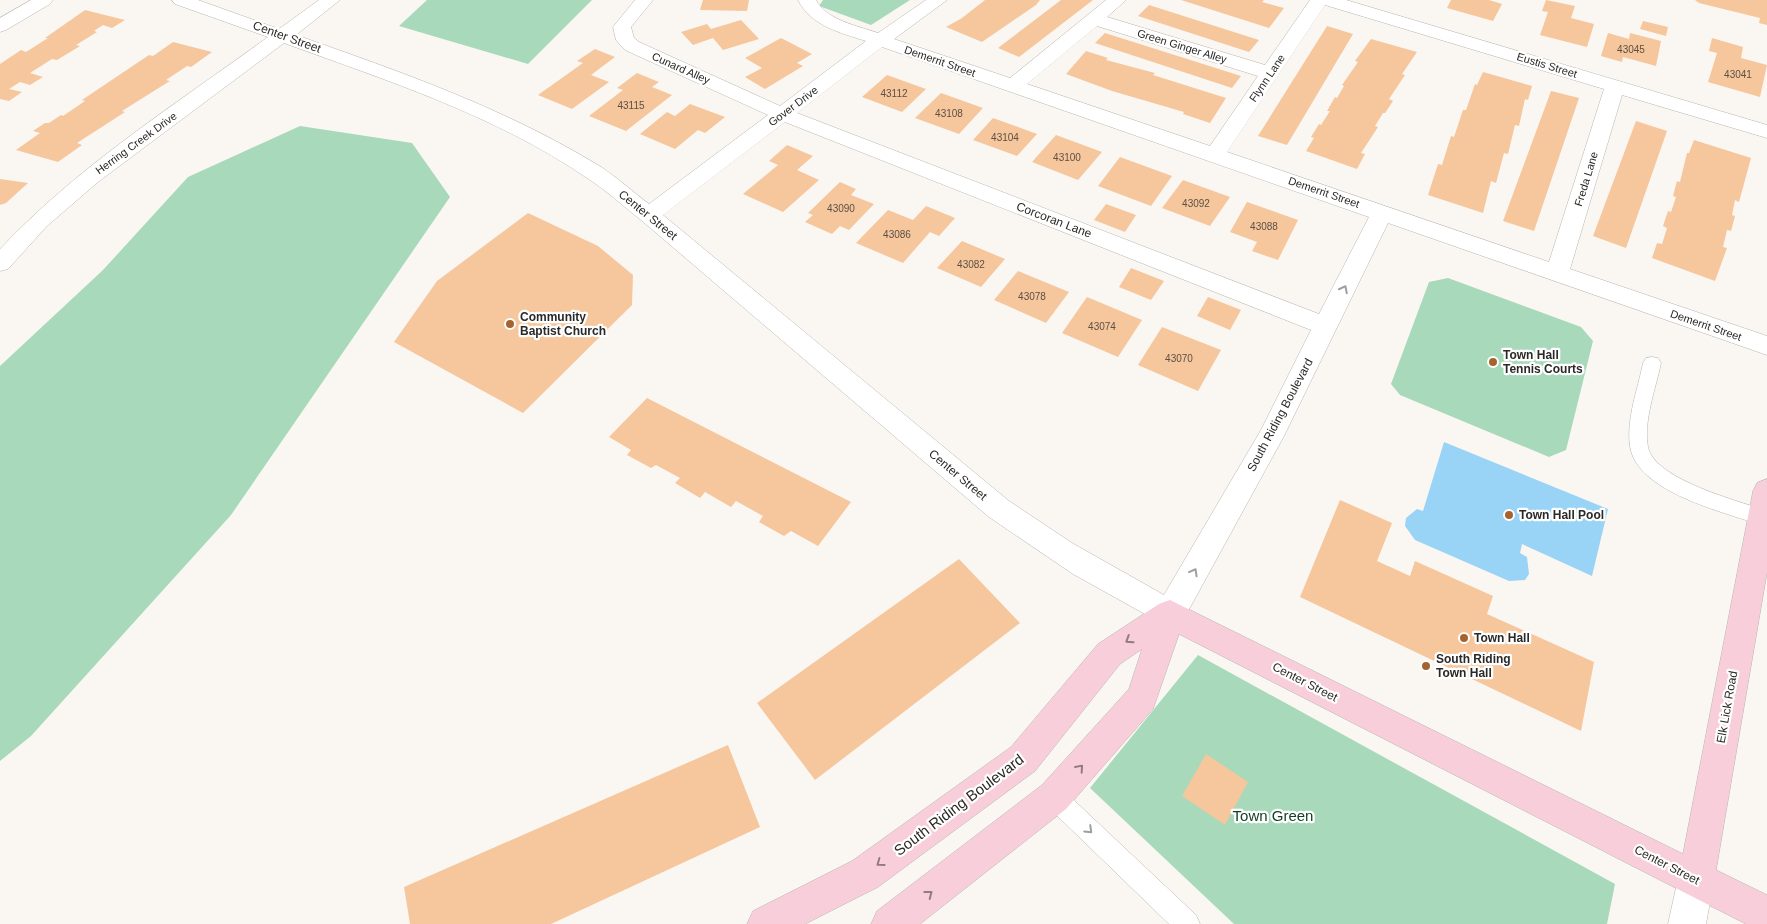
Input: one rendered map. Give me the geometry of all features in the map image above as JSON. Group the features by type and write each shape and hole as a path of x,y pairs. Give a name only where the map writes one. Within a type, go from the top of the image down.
{"street":[{"path":"0,26 44,0"},
{"name":"Center Street","path":"181,0 283,35 477,109 537,139 595,173 649,215 1006,514 1033,534 1079,563 1170,614 1767,915"},
{"name":"Herring Creek Drive","path":"0,263 39,222 90,177 331,0"},
{"name":"Cunard Alley","path":"644,0 622,27 625,40 632,46 782,114"},
{"name":"Demerrit Street","path":"807,0 816,15 880,40 1767,346"},
{"name":"Gover Drive","path":"649,215 880,40 938,0"},
{"path":"1013,86 1117,0"},
{"name":"Flynn Lane","path":"1215,155 1319,0"},
{"name":"Eustis Street","path":"1327,0 1767,132"},
{"name":"Green Ginger Alley","path":"1094,19 1270,74"},
{"name":"Freda Lane","path":"1557,273 1615,85"},
{"name":"Corcoran Lane","path":"782,114 1325,326"},
{"name":"South Riding Boulevard","path":"890,924 1054,797 1142,698 1170,614 1270,436 1382,212"},
{"name":"Elk Lick Road","path":"1687,924 1764,504"},
{"name":"South Riding Boulevard","path":"766,924 865,874 1023,759 1109,654 1170,614"}],"lane":[{"path":"1652,363 1638,449 1648,466 1666,481 1764,504"},
{"path":"1054,797 1187,924"}],"green space":[{"path":"427,0 592,0 528,64 399,26"},
{"path":"823,0 910,0 871,25 819,6"},
{"path":"300,126 412,143 450,197 231,515 31,736 0,761 0,366 103,270 188,177"},
{"name":"Town Hall Tennis Courts","path":"1448,278 1581,327 1593,341 1566,450 1549,457 1400,395 1391,384 1429,282"},
{"name":"Town Green","path":"1198,655 1615,884 1607,924 1234,924 1090,788"}],"water":[{"name":"Town Hall Pool","path":"1444,442 1608,509 1592,576 1522,544 1520,553 1527,557 1529,574 1525,580 1509,581 1415,540 1405,526 1406,518 1417,509 1423,511"}],"building":[{"path":"703,0 749,0 747,11 700,10"},
{"path":"985,0 1040,0 1036,5 982,42 946,27 962,18"},
{"path":"1061,0 1093,0 1019,57 998,48"},
{"path":"1181,0 1264,0 1262,2 1284,8 1269,28"},
{"path":"1451,0 1489,0 1502,4 1493,21 1447,8"},
{"path":"1546,0 1575,6 1571,18 1594,24 1587,47 1540,35 1548,12 1542,11"},
{"path":"1695,0 1767,0 1767,25 1759,23 1760,18 1699,3"},
{"path":"1149,5 1259,40 1249,52 1138,16"},
{"path":"85,10 125,20 112,28 103,25 94,31 97,32 76,45 80,46 57,60 52,59 30,73 43,77 30,85 20,82 9,89 22,92 9,101 0,99 0,64 21,50 26,52"},
{"path":"741,20 759,39 723,50 713,38 693,45 681,32 707,24 711,29"},
{"path":"1643,21 1668,27 1666,36 1640,29"},
{"path":"1327,26 1353,34 1287,145 1258,136"},
{"path":"1105,33 1241,76 1232,88 1095,43"},
{"path":"1608,33 1629,39 1630,33 1661,41 1656,66 1623,57 1622,62 1601,56"},
{"path":"781,38 812,54 797,63 803,66 765,89 745,77 762,68 745,58"},
{"path":"1712,38 1743,47 1741,58 1767,65 1760,97 1708,82 1717,53 1709,51"},
{"path":"1371,39 1417,52 1402,74 1405,75 1389,99 1393,101 1375,126 1378,127 1361,153 1365,154 1357,169 1306,151 1314,138 1311,137 1330,111 1327,111 1335,97 1337,98 1344,86 1342,85 1358,62 1355,61"},
{"path":"173,42 212,52 191,67 187,66 166,80 170,81 122,111 125,112 77,143 82,145 58,162 16,150 40,133 33,131 61,115 63,116 85,101 82,100 149,55 153,56"},
{"path":"595,49 615,57 591,75 609,82 572,109 538,95 583,63 577,61"},
{"path":"1086,51 1108,58 1106,60 1155,73 1153,75 1226,98 1210,123 1183,114 1184,112 1112,91 1066,74"},
{"path":"1483,72 1532,86 1528,100 1525,99 1519,126 1515,125 1508,154 1504,153 1496,183 1491,181 1483,213 1428,195 1438,164 1442,165 1451,136 1454,137 1463,110 1466,110 1475,84 1477,85"},
{"path":"637,73 659,82 652,87 672,95 626,131 589,116 623,90 617,88"},
{"path":"887,75 926,89 902,112 862,97"},
{"path":"1551,91 1579,98 1534,231 1503,221"},
{"path":"941,93 983,108 959,134 915,118"},
{"path":"690,104 725,117 705,133 698,130 675,149 640,134 667,112 675,116"},
{"path":"993,118 1037,134 1017,156 973,140"},
{"path":"1636,121 1667,131 1626,248 1593,236"},
{"path":"1056,135 1102,152 1078,180 1032,162"},
{"path":"1694,140 1751,158 1739,202 1735,200 1732,215 1735,216 1731,231 1727,230 1723,247 1727,248 1715,281 1652,258 1657,243 1662,244 1667,228 1663,226 1668,211 1671,212 1676,197 1673,196 1677,181 1680,182 1687,153 1689,153"},
{"path":"787,145 813,156 797,170 819,180 783,212 743,194 778,165 769,161"},
{"path":"1120,157 1172,176 1151,206 1098,186"},
{"path":"0,179 28,183 6,203 0,205"},
{"path":"1183,180 1230,197 1210,226 1162,208"},
{"path":"840,182 856,189 851,195 874,204 849,230 840,226 832,234 805,222 813,215 808,213"},
{"path":"1247,202 1298,220 1278,260 1252,251 1257,242 1230,232"},
{"path":"1106,204 1136,215 1125,232 1094,220"},
{"path":"926,206 955,218 939,236 930,232 903,263 856,243 888,210 913,220"},
{"name":"Community Baptist Church","path":"528,213 598,246 633,275 632,305 523,413 394,342 437,281"},
{"path":"962,241 1005,259 981,287 937,268"},
{"path":"1131,268 1164,281 1151,300 1119,287"},
{"path":"1018,271 1069,292 1046,323 994,300"},
{"path":"1087,297 1142,320 1118,357 1062,333"},
{"path":"1208,297 1241,310 1230,330 1197,316"},
{"path":"1162,327 1221,350 1198,391 1138,365"},
{"path":"647,398 851,502 818,546 791,531 784,536 759,522 763,516 736,501 731,507 705,492 700,498 675,483 680,478 656,465 651,468 627,455 631,450 609,437"},
{"name":"Town Hall","path":"1340,500 1392,523 1377,561 1410,576 1415,561 1493,596 1487,614 1594,662 1581,731 1300,597"},
{"path":"959,559 1020,623 815,780 757,703"},
{"path":"728,745 760,827 551,924 410,924 404,887"},
{"path":"1206,754 1248,782 1225,825 1182,796"}],"place":[{"name":"Community Baptist Church","path":"510,324"},
{"name":"Town Hall Tennis Courts","path":"1493,362"},
{"name":"Town Hall Pool","path":"1509,515"},
{"name":"Town Hall","path":"1464,638"},
{"name":"South Riding Town Hall","path":"1426,666"}]}
